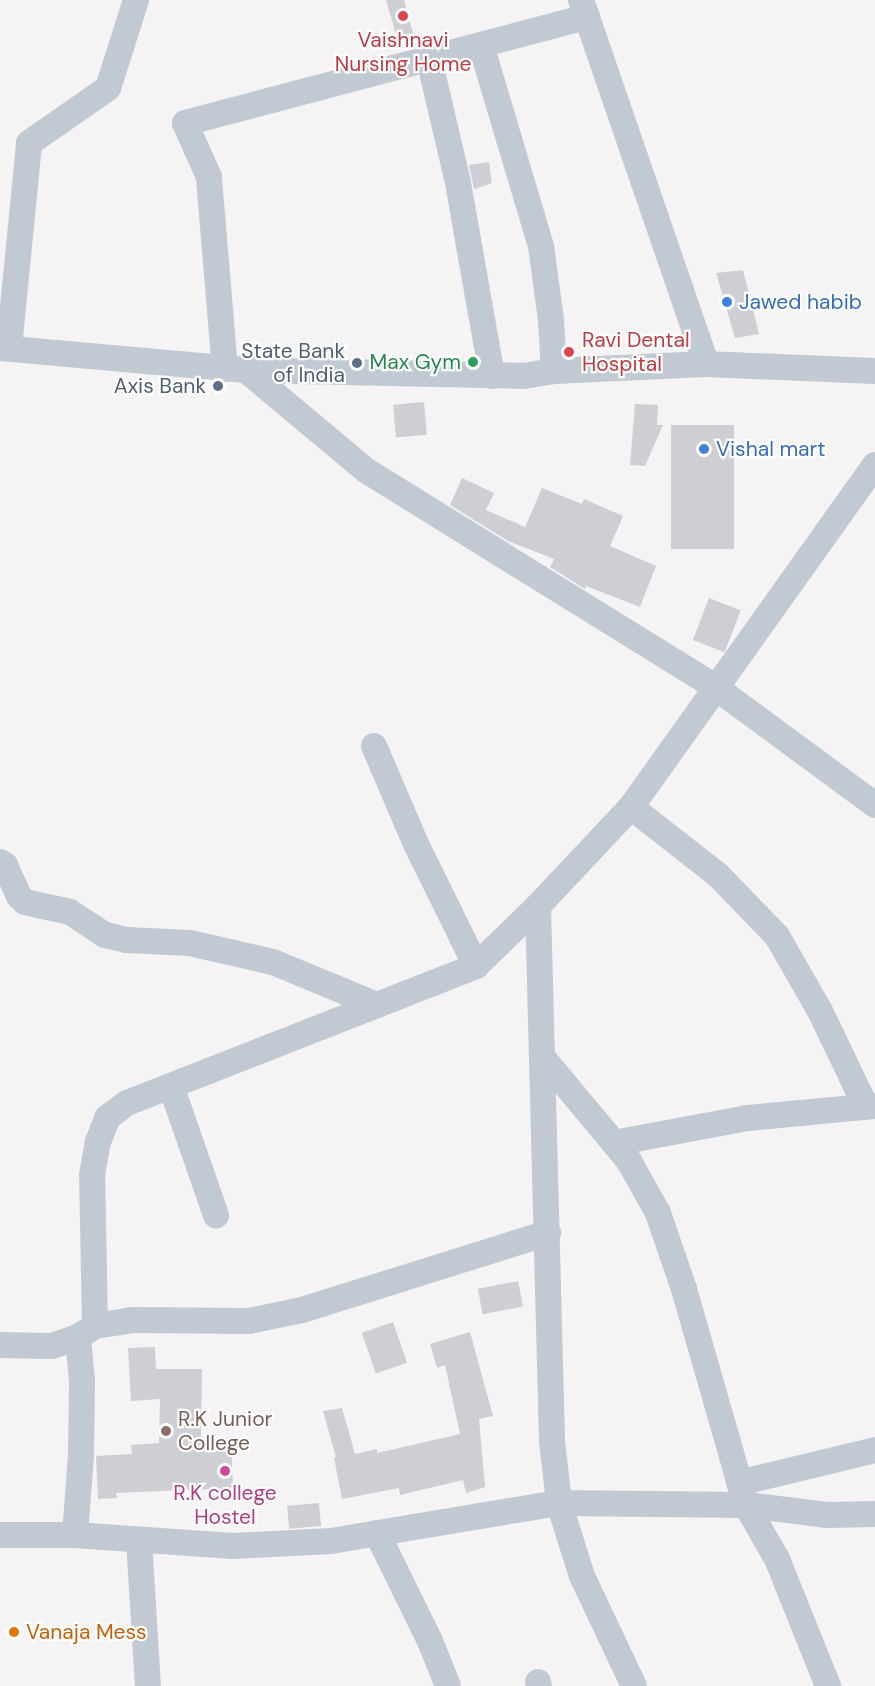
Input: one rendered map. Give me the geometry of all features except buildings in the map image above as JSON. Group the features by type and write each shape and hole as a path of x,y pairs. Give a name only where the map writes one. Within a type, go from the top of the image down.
{"street":[{"path":"136,0 108,88 29,143 5,348 235,369 492,376 706,364 875,371"},
{"path":"706,364 584,9 481,45 185,123 209,177 235,369 367,471 715,687 875,805"},
{"path":"481,45 540,246 551,320 554,371"},
{"path":"429,59 458,183 492,376"},
{"path":"75,1535 81,1455 82,1381 87,1332 92,1175 98,1142 107,1118 127,1103 476,966 538,906 631,807 715,687 867,494 875,465"},
{"path":"374,747 416,844 476,966"},
{"path":"614,1143 748,1118 870,1107 820,1011 777,936 718,875 631,807"},
{"path":"0,862 5,865 19,896 25,902 70,912 105,934 126,940 190,943 273,962 376,1005"},
{"path":"538,906 544,1059 552,1441 560,1503 582,1576 634,1686"},
{"path":"544,1059 629,1161 658,1213 684,1289 742,1494 777,1559 828,1686"},
{"path":"171,1086 216,1215"},
{"path":"0,1345 52,1346 87,1332 131,1320 259,1318 335,1300 548,1233"},
{"path":"0,1535 75,1535 233,1546 331,1541 560,1503 742,1494 875,1450"},
{"path":"742,1494 827,1515 875,1514"},
{"path":"377,1533 430,1641 448,1686"},
{"path":"139,1540 143,1685"}],"place":[{"name":"Vaishnavi Nursing Home","path":"403,16"},
{"name":"Jawed habib","path":"727,302"},
{"name":"Ravi Dental Hospital","path":"569,352"},
{"name":"Max Gym","path":"473,362"},
{"name":"State Bank of India","path":"357,363"},
{"name":"Axis Bank","path":"218,386"},
{"name":"Vishal mart","path":"704,449"},
{"name":"R.K Junior College","path":"166,1431"},
{"name":"R.K college Hostel","path":"225,1471"},
{"name":"Vanaja Mess","path":"14,1632"}]}
